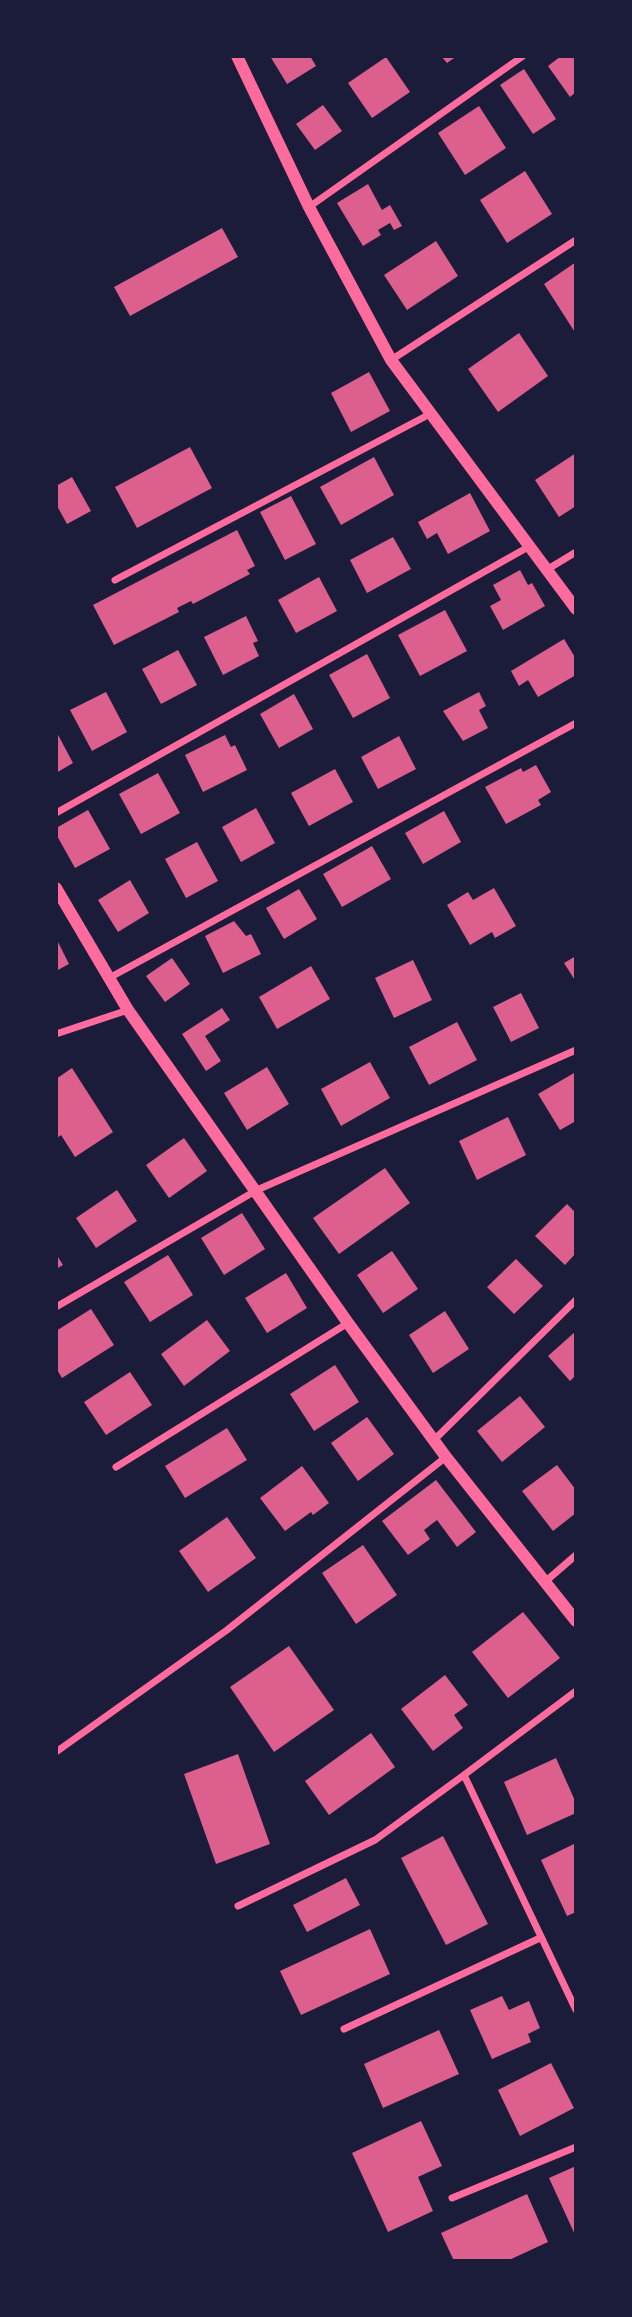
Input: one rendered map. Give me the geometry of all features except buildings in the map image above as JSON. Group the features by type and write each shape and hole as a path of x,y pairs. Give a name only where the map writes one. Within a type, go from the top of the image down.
{"street":[{"path":"237,56 309,207 391,360 576,608"},
{"path":"309,207 523,56"},
{"path":"391,360 576,240"},
{"path":"115,580 430,414"},
{"path":"56,814 531,546"},
{"path":"548,569 576,552"},
{"path":"109,978 576,723"},
{"path":"56,888 128,1010 257,1189 348,1323 446,1457 576,1621"},
{"path":"56,1034 128,1010"},
{"path":"56,1307 257,1189 576,1050"},
{"path":"434,1440 576,1300"},
{"path":"116,1467 348,1323"},
{"path":"56,1752 227,1630 446,1457"},
{"path":"546,1581 576,1555"},
{"path":"238,1906 375,1840 576,1691"},
{"path":"464,1776 576,2010"},
{"path":"344,2029 540,1938"},
{"path":"453,2198 576,2147"}]}
